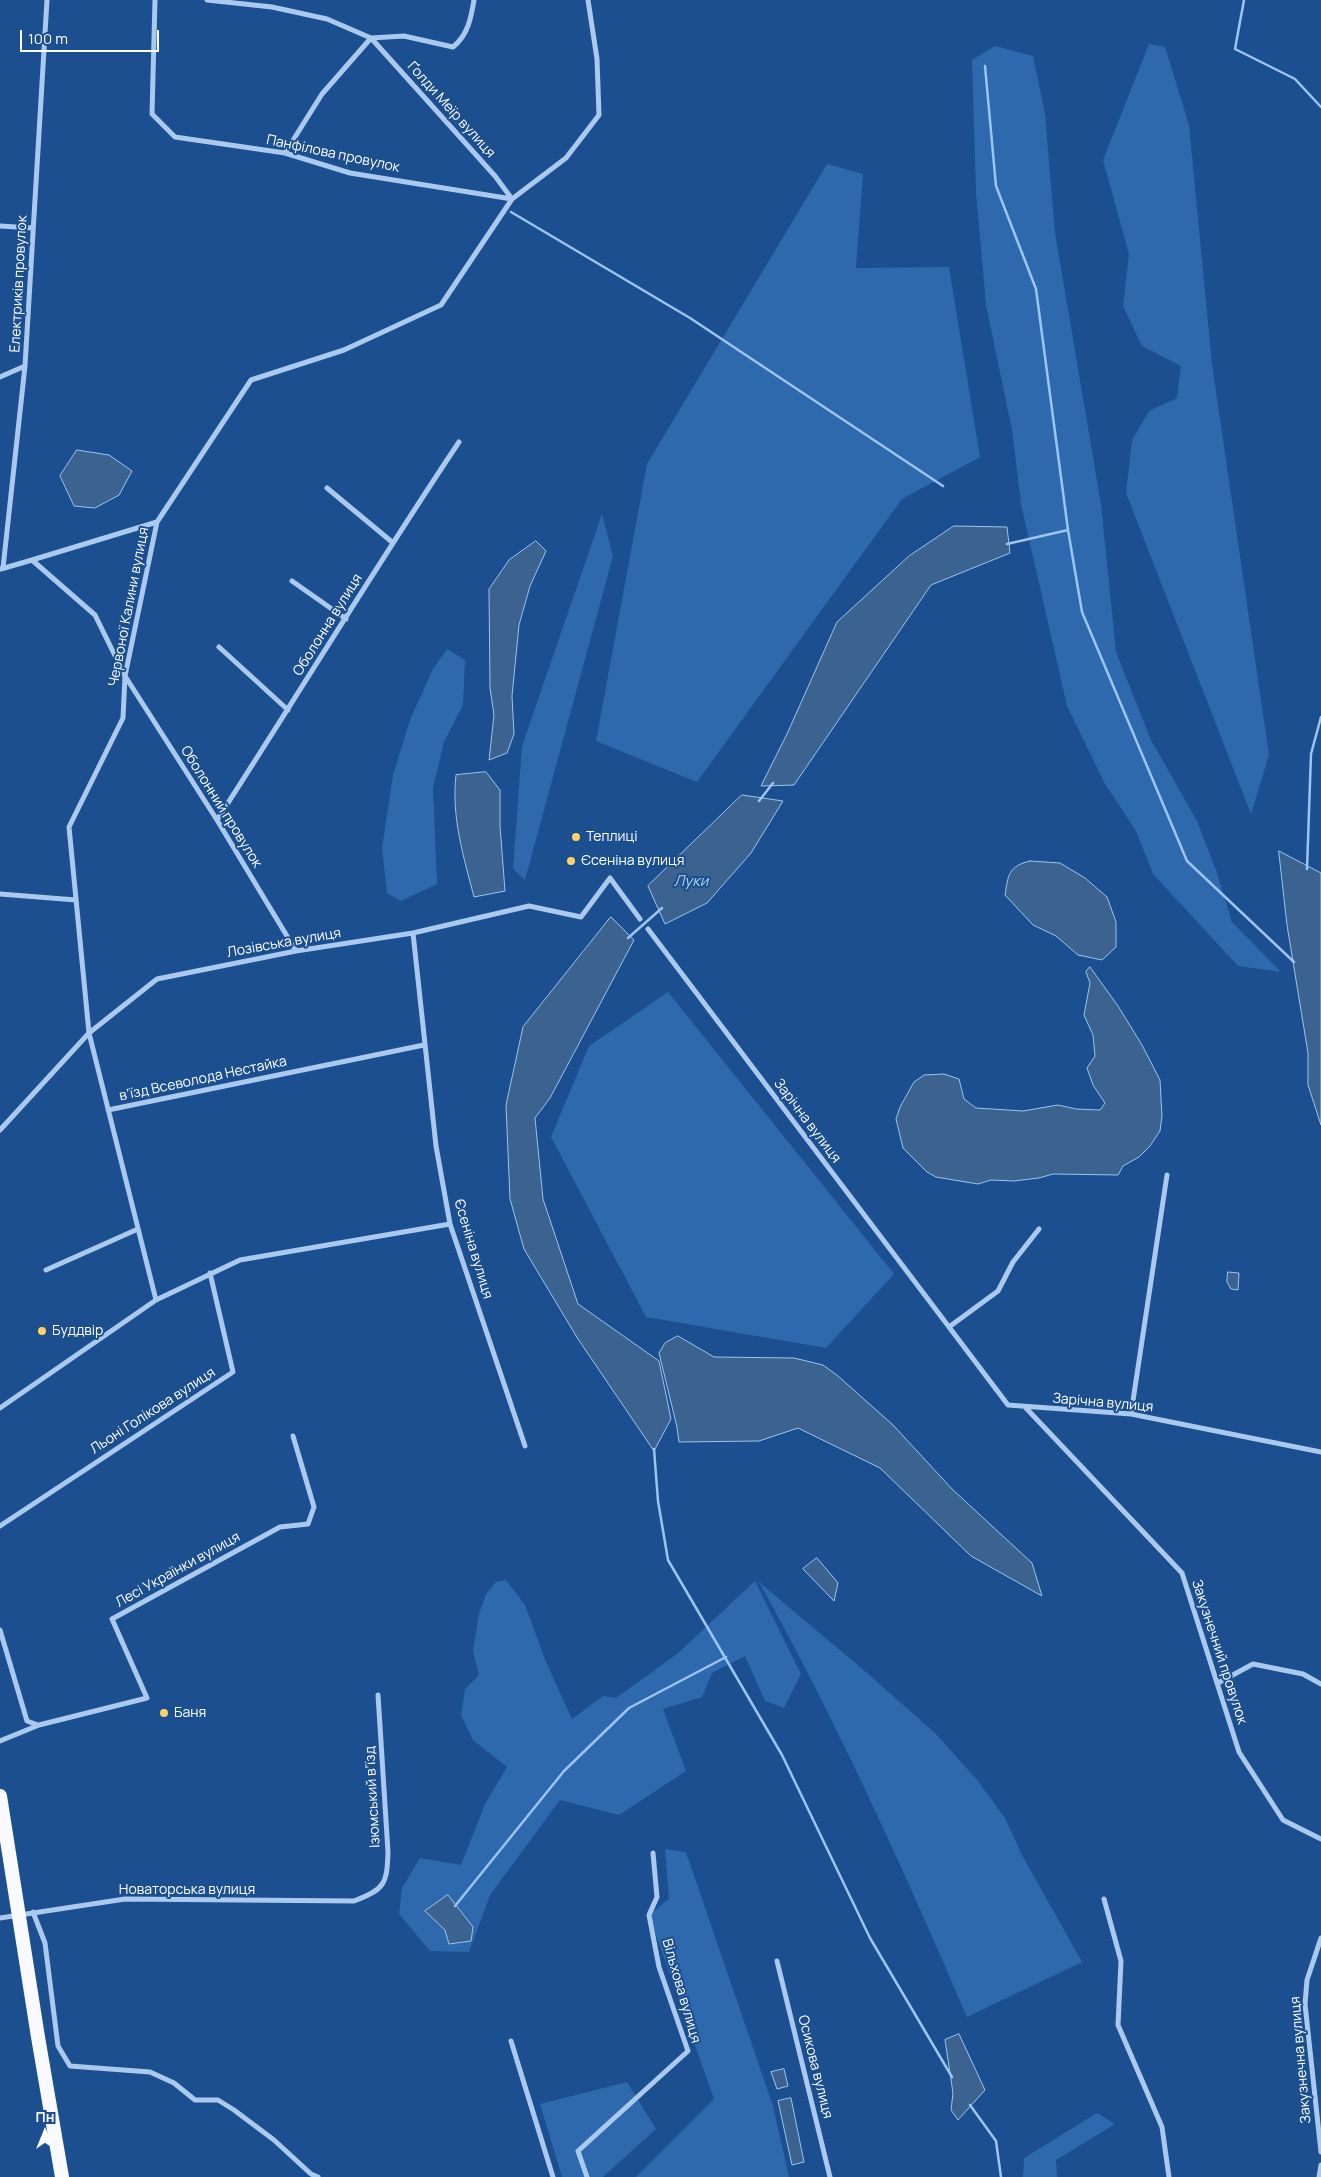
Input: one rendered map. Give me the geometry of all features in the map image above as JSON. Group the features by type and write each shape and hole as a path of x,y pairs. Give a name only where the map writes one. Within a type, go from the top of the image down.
{"highway":[{"path":"0,1796 62,2177"}],"street":[{"name":"Електриків провулок","path":"1,569 25,366 47,0"},
{"name":"Панфілова провулок","path":"155,0 152,114 175,137 285,153 350,172 512,199"},
{"name":"Ґолди Меїр вулиця","path":"207,0 272,7 327,19 371,38 495,176 512,199"},
{"name":"Ґолди Меїр вулиця","path":"371,38 404,36 453,47 461,40 471,19 474,0"},
{"name":"Червоної Калини вулиця","path":"156,1300 89,1033 69,827 123,718 125,676 156,522 251,380 344,350 441,305 512,199 566,158 599,115 597,60 588,0"},
{"path":"285,153 322,94 371,38"},
{"path":"0,226 33,228"},
{"path":"0,377 25,366"},
{"name":"Оболонна вулиця","path":"217,820 346,619 392,542 459,442"},
{"path":"326,488 392,542"},
{"path":"1,569 156,522"},
{"name":"Оболонний провулок","path":"32,560 95,615 125,676 217,820 296,951"},
{"path":"292,581 346,619"},
{"path":"219,648 288,710"},
{"name":"Лозівська вулиця","path":"0,1130 89,1033 157,979 296,951 413,933 529,906 581,917 610,878 640,919"},
{"path":"0,894 76,900"},
{"name":"Зарічна вулиця","path":"648,929 1008,1405 1026,1408 1131,1414 1321,1452"},
{"name":"Єсеніна вулиця","path":"413,933 436,1146 450,1224 525,1446"},
{"name":"в’їзд Всеволода Нестайка","path":"108,1110 424,1045"},
{"path":"1131,1414 1167,1175"},
{"path":"0,1408 156,1300 240,1260 450,1224"},
{"path":"46,1270 138,1229"},
{"path":"949,1327 998,1291 1013,1262 1039,1229"},
{"name":"Льоні Голікова вулиця","path":"0,1526 233,1372 210,1273"},
{"name":"Закузнечний провулок","path":"1026,1408 1182,1573 1239,1752 1283,1820 1321,1838"},
{"name":"Лесі Українки вулиця","path":"39,1725 147,1698 112,1619 280,1527 308,1524 314,1507 293,1436"},
{"path":"0,1630 27,1721 39,1725"},
{"path":"1218,1683 1253,1664 1302,1674 1321,1684"},
{"name":"Ізюмський в’їзд","path":"375,1893 387,1876 388,1860 378,1695"},
{"path":"0,1741 39,1725"},
{"name":"Вільхова вулиця","path":"586,2177 578,2151 688,2051 659,1967 649,1915 657,1897 653,1853"},
{"name":"Новаторська вулиця","path":"0,1918 125,1899 354,1901 375,1893"},
{"path":"1104,1899 1121,1961 1118,2025 1162,2127 1169,2177"},
{"path":"32,1912 45,1943 58,2046 70,2066 150,2072 174,2083 196,2100 218,2100 274,2140 310,2175 318,2177"},
{"name":"Закузнечна вулиця","path":"1321,1938 1307,1980 1305,2004 1321,2152"},
{"name":"Осикова вулиця","path":"777,1961 830,2177"},
{"path":"511,2041 553,2177"},
{"path":"1318,2177 1321,2165"}],"shaded area":[{"path":"1149,44 1165,47 1189,125 1212,364 1269,755 1251,814 1126,493 1132,440 1149,411 1177,398 1181,366 1142,346 1123,306 1129,254 1103,160"},
{"path":"995,46 1033,56 1045,114 1055,233 1101,504 1116,652 1151,740 1197,821 1216,870 1232,922 1281,972 1238,966 1153,874 1136,831 1105,784 1067,706 1021,504 1012,430 986,305 976,193 972,60"},
{"path":"827,164 863,174 856,268 949,267 980,457 902,499 697,782 596,741 647,464"},
{"path":"602,514 613,556 525,880 513,869 522,746"},
{"path":"447,649 465,660 463,705 444,742 433,788 437,884 401,901 387,893 382,848 393,775 410,720 433,669"},
{"path":"668,992 894,1274 826,1348 646,1317 551,1137 589,1046"},
{"path":"506,1580 525,1605 546,1662 572,1719 603,1696 616,1698 677,1654 755,1581 801,1674 784,1708 765,1701 745,1656 712,1673 702,1697 663,1709 686,1771 619,1815 560,1800 490,1895 469,1952 430,1951 399,1914 402,1888 420,1858 461,1865 485,1804 507,1767 473,1740 461,1715 465,1689 479,1675 473,1651 479,1614 486,1594 496,1582"},
{"path":"759,1582 936,1734 978,1781 1005,1818 1022,1855 1082,1962 967,2017 869,1797 816,1688"},
{"path":"665,1849 686,1852 773,2106 789,2177 636,2177 714,2099 649,1915 669,1899"},
{"path":"627,2082 656,2129 603,2177 562,2177 540,2104"},
{"path":"1097,2113 1115,2124 1056,2160 1057,2177 1023,2177 1024,2158"}],"water":[{"path":"77,450 109,455 132,471 119,495 95,508 74,506 60,476"},
{"path":"954,526 1007,527 1010,553 931,585 794,785 761,786 787,734 837,622 909,556"},
{"path":"536,541 546,551 530,586 519,625 512,696 514,734 507,753 489,760 494,715 490,688 489,589 509,560"},
{"path":"486,772 500,790 500,826 505,891 474,897 457,822 455,806 456,775"},
{"name":"Луки","path":"742,795 783,801 751,853 707,903 665,924 648,886"},
{"path":"1279,851 1321,873 1321,1125 1308,1085 1308,1053 1287,925"},
{"path":"1030,861 1060,863 1085,878 1107,897 1116,922 1116,947 1102,960 1078,955 1056,936 1033,925 1005,895 1010,873 1017,866"},
{"path":"611,917 634,940 550,1098 535,1118 543,1199 578,1304 659,1361 671,1419 654,1451 578,1339 524,1249 510,1199 506,1105 523,1027"},
{"path":"1090,967 1118,1006 1142,1045 1160,1080 1162,1116 1160,1131 1150,1146 1139,1157 1123,1166 1118,1175 1053,1174 1014,1181 991,1180 978,1184 936,1177 927,1172 903,1148 896,1119 900,1107 914,1082 924,1075 944,1074 959,1079 964,1099 976,1108 1023,1111 1058,1105 1076,1109 1100,1110 1105,1103 1093,1085 1087,1068 1095,1056 1093,1035 1084,1015 1090,983 1086,972"},
{"path":"1228,1272 1239,1273 1238,1290 1231,1289 1227,1282"},
{"path":"678,1336 714,1357 794,1358 823,1365 893,1425 952,1489 1032,1563 1042,1596 971,1556 880,1468 798,1428 759,1441 679,1442 659,1353 665,1343"},
{"path":"817,1558 838,1583 834,1601 803,1569"},
{"path":"448,1895 473,1927 471,1941 449,1944 445,1930 425,1911"},
{"path":"959,2034 985,2090 958,2120 951,2110 953,2093 945,2040"},
{"path":"784,2069 788,2086 777,2089 771,2072"},
{"path":"791,2098 804,2162 792,2165 778,2101"}],"waterway":[{"path":"1244,0 1235,49 1295,79 1321,107"},
{"path":"985,66 996,186 1036,289 1068,530 1007,544"},
{"path":"511,212 690,318 943,486"},
{"path":"1068,530 1082,612 1187,861 1294,962"},
{"path":"1307,869 1311,754 1321,717"},
{"path":"759,801 773,783"},
{"path":"628,938 662,908"},
{"path":"654,1449 658,1501 668,1560 782,1755 870,1938 952,2077"},
{"path":"455,1906 564,1771 629,1708 726,1657"},
{"path":"970,2105 996,2141 1001,2177"}],"place":[{"name":"Теплиці","path":"576,837"},
{"name":"Єсеніна вулиця","path":"571,861"},
{"name":"Буддвір","path":"42,1331"},
{"name":"Баня","path":"164,1713"}]}
